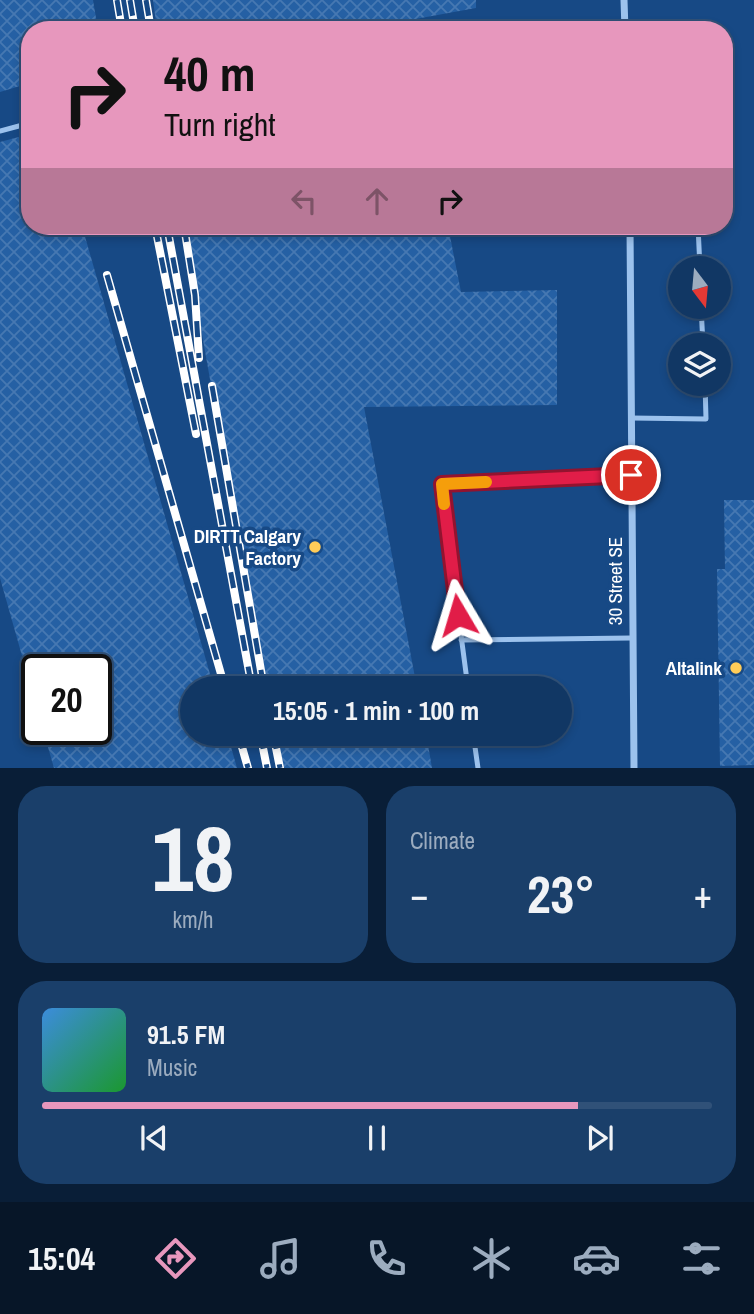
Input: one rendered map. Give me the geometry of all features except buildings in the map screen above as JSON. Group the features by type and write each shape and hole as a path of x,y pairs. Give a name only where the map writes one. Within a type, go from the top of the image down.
{"street":[{"path":"624,0 625,21"},
{"name":"30 Street SE","path":"630,235 634,768"}],"lane":[{"path":"0,131 21,125"},
{"path":"698,235 699,256"},
{"path":"631,418 706,419 705,396"},
{"path":"466,676 442,484 631,475"},
{"path":"461,640 631,638"},
{"path":"475,746 478,768"}],"railway":[{"path":"117,0 120,21"},
{"path":"130,0 134,21"},
{"path":"146,0 150,21"},
{"path":"157,235 196,434"},
{"path":"169,235 250,676"},
{"path":"185,235 195,295 199,358"},
{"path":"107,275 222,676"},
{"path":"212,386 262,676"},
{"path":"242,746 248,768"},
{"path":"263,746 267,768"},
{"path":"276,746 280,768"}],"slow traffic":[{"path":"444,504 442,484 486,482"}],"place":[{"name":"DIRTT Calgary Factory","path":"315,547"},
{"name":"Altalink","path":"736,668"}],"route":[{"path":"458,615 442,484 631,475"}]}
